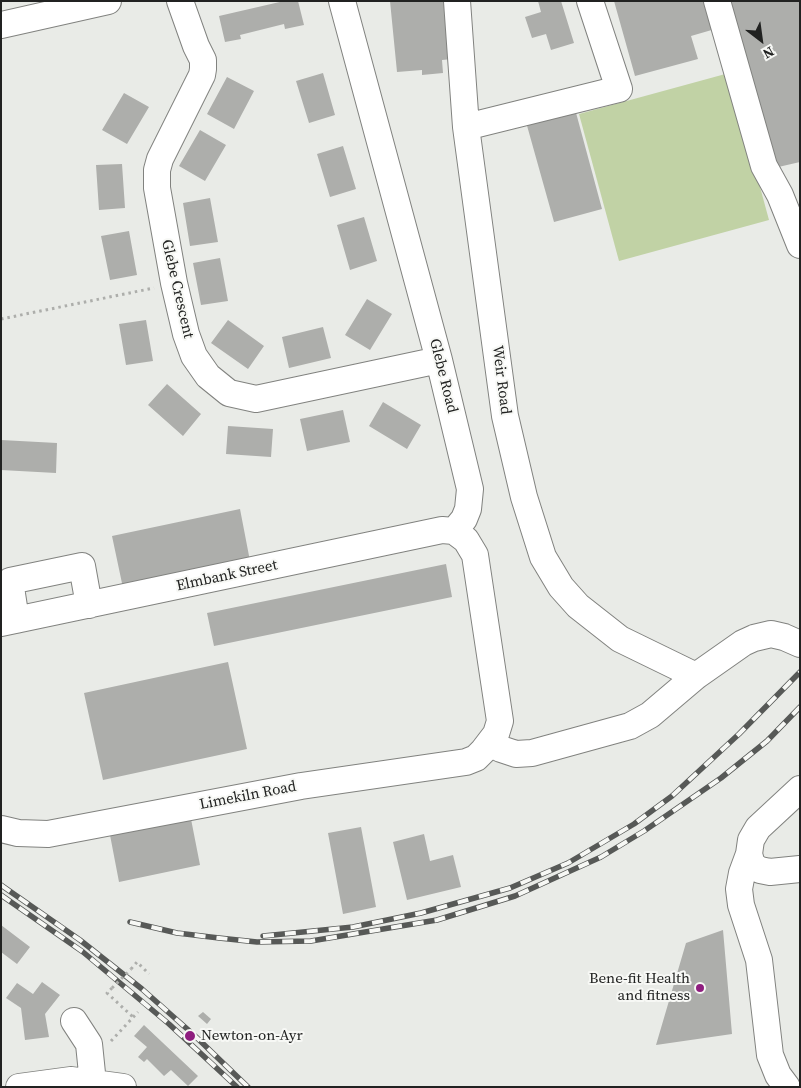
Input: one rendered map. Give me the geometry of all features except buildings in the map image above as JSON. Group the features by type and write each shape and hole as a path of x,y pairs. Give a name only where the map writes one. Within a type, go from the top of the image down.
{"street":[{"path":"1,25 108,1"},
{"name":"Glebe Crescent","path":"180,1 203,60 203,68 202,75 160,159 156,188 174,284 186,334 194,356 208,376 229,392 256,398 439,360"},
{"name":"Glebe Road","path":"342,1 439,360 470,489 468,509 464,519 454,531"},
{"name":"Weir Road","path":"457,1 466,126 505,416 524,497 543,556 561,587 578,606 620,639 696,676"},
{"path":"466,126 619,89 590,1"},
{"path":"718,1 764,166 795,219 800,245"},
{"name":"Elmbank Street","path":"9,622 442,530 454,531"},
{"path":"454,531 466,540 475,555 500,721 496,734 490,743 516,754 540,751 630,726 641,721 696,676 743,643 754,638 771,634 800,644"},
{"path":"9,622 10,581 82,566 89,605"},
{"name":"Limekiln Road","path":"1,829 18,833 48,834 300,786 466,762 476,758 490,743"},
{"path":"787,1087 778,1075 770,1055 759,960 741,904 739,888 751,840 758,828 800,789"},
{"path":"749,854 752,865 760,870 776,872 800,870"},
{"path":"74,1021 89,1044 93,1083"},
{"path":"19,1087 71,1080 123,1087"}],"path":[{"path":"1,319 174,284"},
{"path":"133,1018 107,993 137,962 149,974"}],"green space":[{"path":"729,73 769,220 619,261 579,114"}],"railway":[{"path":"263,936 353,927 421,913 510,888 568,863 634,824 672,796 739,734 800,672"},
{"path":"130,922 177,933 257,942 311,941 437,920 515,896 601,857 644,831 721,778 767,741 800,707"},
{"path":"1,885 80,940 142,989 194,1035 248,1087"},
{"path":"1,895 83,952 169,1024 237,1087"}],"place":[{"name":"Bene-fit Health and fitness","path":"700,988"},
{"name":"Newton-on-Ayr","path":"190,1036"}]}
